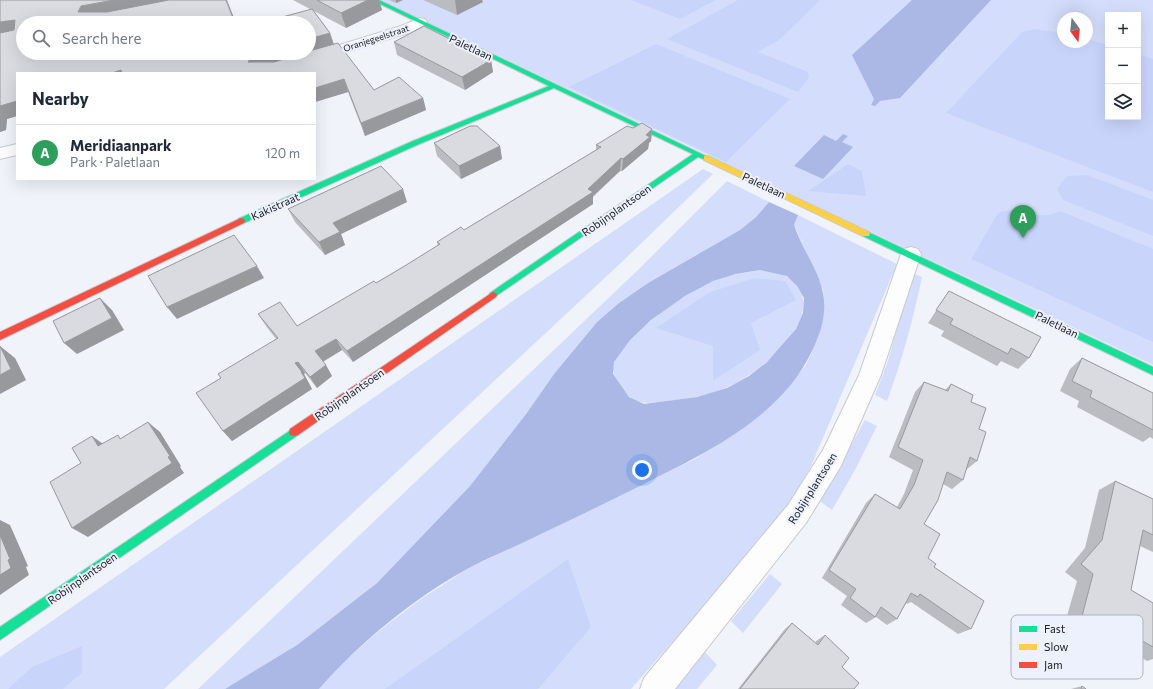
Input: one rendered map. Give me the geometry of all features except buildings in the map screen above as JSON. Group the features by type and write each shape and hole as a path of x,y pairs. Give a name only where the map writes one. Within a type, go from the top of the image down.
{"street":[{"name":"Paletlaan","path":"375,0 1153,370"},
{"name":"Oranjegeelstraat","path":"316,57 406,29 420,22"},
{"name":"Oranjegeelstraat","path":"266,72 305,60"},
{"name":"Kakistraat","path":"0,336 213,233 415,144 554,86"},
{"path":"0,154 16,149"},
{"name":"Robijnplantsoen","path":"0,634 698,154"},
{"name":"Robijnplantsoen","path":"655,689 797,514 832,458 870,375 910,254"}],"shaded area":[{"path":"380,0 1153,0 1153,365"},
{"path":"631,0 716,0 680,19"},
{"path":"738,0 820,0 778,41 758,52 808,72 809,78 798,92 667,39"},
{"path":"912,0 991,0 900,98 880,101 875,106 871,105 874,99 852,55"},
{"path":"1034,29 1057,32 1057,48 1093,48 1093,41 1105,44 1105,120 1141,120 1141,55 1153,59 1153,192 946,113 1022,32"},
{"path":"656,44 790,99 726,162 569,87"},
{"path":"843,134 848,136 842,142 853,147 823,179 794,166 824,135 836,141"},
{"path":"848,164 862,171 866,196 808,191"},
{"path":"703,169 713,174 625,259 164,689 0,689 0,657"},
{"path":"1087,175 1153,200 1153,236 1063,200 1057,189 1067,176"},
{"path":"727,181 769,202 756,217 740,230 648,283 619,303 597,322 554,374 526,414 470,486 377,583 297,645 260,669 225,689 198,689 640,268"},
{"path":"769,202 798,215 794,225 814,267 822,289 824,300 823,322 812,351 798,375 781,396 760,415 738,432 689,461 475,565 428,593 370,638 319,689 225,689 297,645 377,583 470,486 526,414 554,374 597,322 619,303 648,283 740,230 756,217","holes":["760,270 787,276 797,286 804,298 803,313 796,329 767,362 749,376 727,388 697,397 644,404 629,397 613,374 614,362 630,340 651,320 685,296 713,281 736,274"]},
{"path":"1017,210 1038,215 1060,211 1153,249 1153,342 971,259 998,213"},
{"path":"798,215 897,264 811,466 791,501 749,555 631,689 319,689 339,666 379,631 421,599 469,568 695,459 742,429 768,408 806,365 818,338 824,312 823,290 794,225"},
{"path":"760,270 780,274 790,278 800,291 803,303 802,315 797,327 789,339 769,360 741,380 717,391 700,396 664,402 647,403 632,399 626,394 615,378 613,369 614,363 619,352 642,328 673,304 702,286 724,277"},
{"path":"915,274 922,277 919,293 902,356 887,401 875,395 887,364 911,279"},
{"path":"755,278 785,281 796,300 751,323 760,350 713,381 713,346 656,328 710,292"},
{"path":"865,420 877,426 855,470 832,510 820,501"},
{"path":"568,559 591,627 538,689 385,689"},
{"path":"770,574 782,584 743,633 731,621"},
{"path":"82,646 82,673 63,689 8,689 32,667"},
{"path":"705,652 717,665 697,689 675,689"}],"traffic: fast":[{"path":"375,0 706,158"},
{"path":"241,221 415,143 554,86"},
{"path":"493,295 698,154"},
{"path":"866,234 1153,371"},
{"path":"0,634 294,432"}],"traffic: slow":[{"path":"706,158 866,234"}],"traffic: jam":[{"path":"0,336 241,221"},
{"path":"294,432 493,295"}],"place":[{"name":"Meridiaanpark","path":"1023,238"}]}
